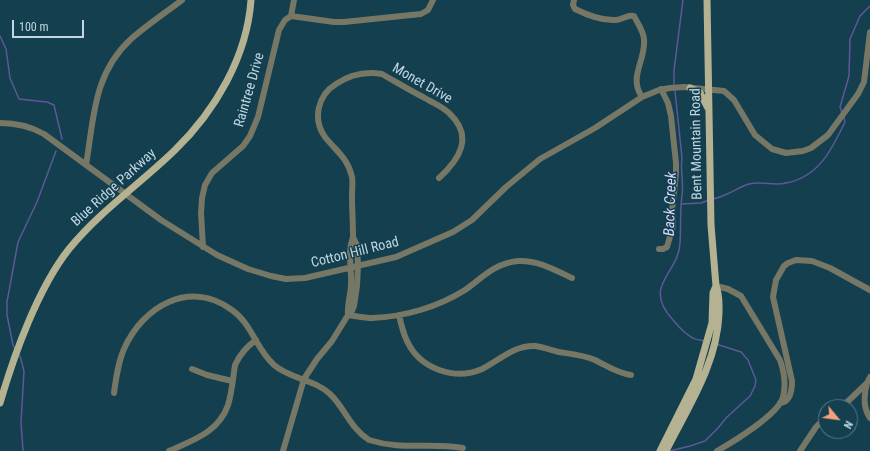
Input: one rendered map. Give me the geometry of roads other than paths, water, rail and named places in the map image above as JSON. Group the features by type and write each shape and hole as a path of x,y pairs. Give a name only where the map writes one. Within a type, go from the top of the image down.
{"main road":[{"name":"Blue Ridge Parkway","path":"0,402 26,328 52,274 78,238 129,189 175,150 200,124 225,85 236,60 246,30 251,0"},
{"name":"Bent Mountain Road","path":"666,451 704,376 712,354 718,326 716,297 713,293 716,286 712,225 707,0"},
{"path":"690,88 700,93 710,112"},
{"name":"Bent Mountain Road","path":"660,451 696,379 712,323 716,297"}],"street":[{"path":"86,165 94,110 98,91 105,74 118,54 132,39 182,0"},
{"path":"294,0 292,16 339,22 421,14 428,10 433,0"},
{"path":"574,0 573,5 575,9 603,19 617,20 630,15 634,16 641,28 644,39 643,54 636,80 638,91 642,97"},
{"name":"Raintree Drive","path":"203,247 201,214 205,185 212,173 243,146 250,136 258,117 279,30 285,20 292,16"},
{"name":"Cotton Hill Road","path":"0,123 16,124 36,129 161,220 217,255 248,269 279,278 305,278 396,257 463,226 540,159 595,128 642,97 661,89 690,88 724,91 734,100 755,135 772,149 786,153 803,151 817,144 828,134 858,94 864,77 870,32"},
{"name":"Monet Drive","path":"348,315 351,285 350,246 353,237 352,177 347,163 342,155 324,136 319,120 318,109 322,99 334,85 345,78 371,72 382,74 448,112 458,123 462,131 462,143 456,160 438,178"},
{"path":"659,248 662,249 667,247 673,228 672,210 676,174 671,116 668,103 661,89"},
{"name":"Monet Drive","path":"282,451 304,379 336,336 348,315 352,311 356,296 358,266 357,245 353,237"},
{"path":"780,403 785,401 790,394 792,382 791,370 773,297 776,280 784,266 791,261 796,260 812,261 830,268 870,290"},
{"path":"348,315 371,318 399,315 421,309 446,300 467,288 490,270 507,263 520,261 534,262 572,278"},
{"path":"716,286 728,289 741,296 775,352 784,375 784,391 780,403 766,418 717,451"},
{"path":"114,393 120,360 128,340 142,320 158,307 174,300 184,297 199,298 216,301 226,305 240,316 273,365 287,373 304,379 330,394 357,431 369,440 396,450 406,451 445,446 463,448"},
{"path":"399,315 406,341 415,354 428,365 443,372 460,374 475,371 491,364 510,352 536,346 590,358 616,372 631,375"},
{"path":"169,451 202,436 215,426 224,414 227,406 238,359 247,347 256,340"},
{"path":"192,369 207,375 232,381"},
{"path":"850,399 868,380"},
{"path":"868,380 865,405 866,411 870,418"},
{"path":"800,451 818,425"}],"waterway":[{"name":"Back Creek","path":"674,87 674,70 683,0"},
{"path":"842,113 840,107 849,76 850,39 860,16 870,6"},
{"path":"0,36 6,49 10,78 19,99 47,102 54,105 62,139"},
{"name":"Back Creek","path":"675,91 682,158 680,243 678,254 661,288 660,298 664,308 682,330 694,339 705,341"},
{"path":"713,199 749,184 781,184 797,180 807,175 816,168 829,152 845,122 844,116"},
{"path":"15,349 7,315 7,302 18,242 37,202 56,151"},
{"path":"681,204 701,203 709,200"},
{"name":"Back Creek","path":"670,451 705,441 726,418 750,396 755,386 756,380 748,360 741,352 716,344"},
{"path":"20,356 24,371 21,422 23,451"}]}
